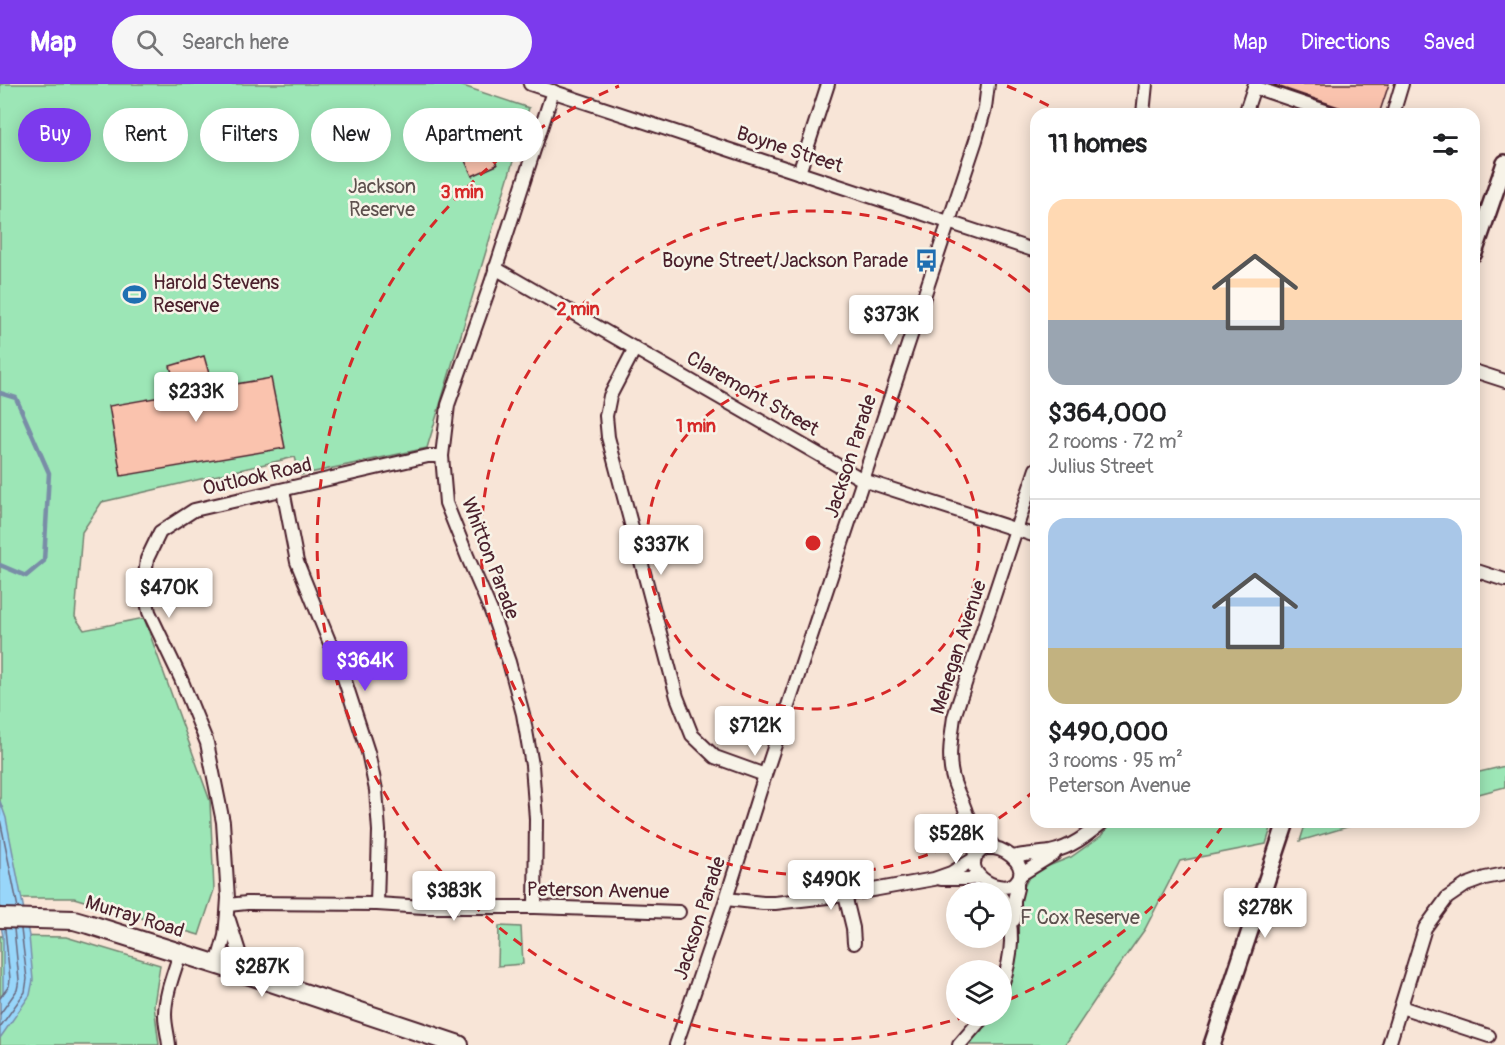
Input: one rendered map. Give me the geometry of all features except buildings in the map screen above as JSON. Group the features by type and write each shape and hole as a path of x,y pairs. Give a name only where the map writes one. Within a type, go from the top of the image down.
{"main road":[{"name":"Murray Road","path":"0,918 74,920 253,976 459,1045"}],"street":[{"name":"Boyne Street","path":"530,84 1030,249"},
{"path":"799,173 828,84"},
{"name":"Jackson Parade","path":"676,1045 976,140 985,108 988,84"},
{"path":"1144,108 1146,84"},
{"path":"1395,108 1402,84"},
{"path":"1247,108 1254,86 1317,108"},
{"name":"Whitton Parade","path":"535,908 536,819 532,765 523,714 509,662 491,611 446,503 442,456 448,405 553,91"},
{"path":"1480,225 1502,181 1505,163"},
{"name":"Claremont Street","path":"495,268 863,480 1030,534"},
{"path":"636,348 610,396 606,416 608,437 677,697 692,735 715,757 765,775"},
{"path":"1480,373 1505,381"},
{"name":"Outlook Road","path":"217,965 225,936 227,909 223,822 207,743 181,679 149,612 144,585 147,559 160,532 194,510 428,456 442,456"},
{"name":"Mehegan Avenue","path":"974,858 974,842 950,764 950,742 954,717 1030,488"},
{"path":"283,490 297,562 344,678 368,752 376,790 380,831 377,904"},
{"path":"1480,572 1505,580"},
{"name":"Mehegan Avenue","path":"966,812 995,848"},
{"path":"1012,857 1063,848 1078,841 1095,828"},
{"path":"1212,1045 1284,828"},
{"path":"934,879 959,868 985,848 995,848 1012,857 1020,866 1012,928"},
{"path":"1012,883 1063,848"},
{"path":"974,858 977,873 988,882"},
{"path":"1389,1045 1425,928 1447,898 1466,885 1505,874"},
{"path":"726,899 775,903 845,895 934,879 968,879 980,876"},
{"path":"845,895 854,943"},
{"name":"Peterson Avenue","path":"227,909 247,903 679,912"},
{"name":"Outlook Road","path":"227,909 240,955 253,976"},
{"path":"169,1045 165,1017 166,1003 180,953"},
{"path":"1401,1007 1489,1036"},
{"path":"959,1045 975,1026"}],"green space":[{"name":"Jackson Reserve","path":"0,84 457,84 529,108 403,108 403,162 513,162 427,448 300,475 295,457 102,502 82,532 75,617 84,630 144,618 210,801 214,890 199,935 74,898 0,898"},
{"path":"1505,766 1505,787 1480,794 1480,772"},
{"name":"F Cox Reserve","path":"1107,828 1271,828 1266,844 1180,861 1145,929 1065,1045 968,1045 986,1026 1012,1026 1012,974 1015,964 1021,893 1028,879 1036,871 1071,857 1101,836"},
{"path":"1304,828 1344,828 1300,841"},
{"path":"499,926 521,927 523,964 498,966"},
{"path":"0,936 66,937 160,965 154,1005 159,1045 0,1045"}],"water":[{"path":"0,801 6,818 29,936 33,980 30,995 0,1038 3,936 0,921"}],"waterway":[{"path":"0,393 16,398 49,473 44,561 26,576 0,565"}],"place":[{"name":"Boyne Street/Jackson Parade","path":"926,260"},
{"name":"Harold Stevens Reserve","path":"135,294"}]}
